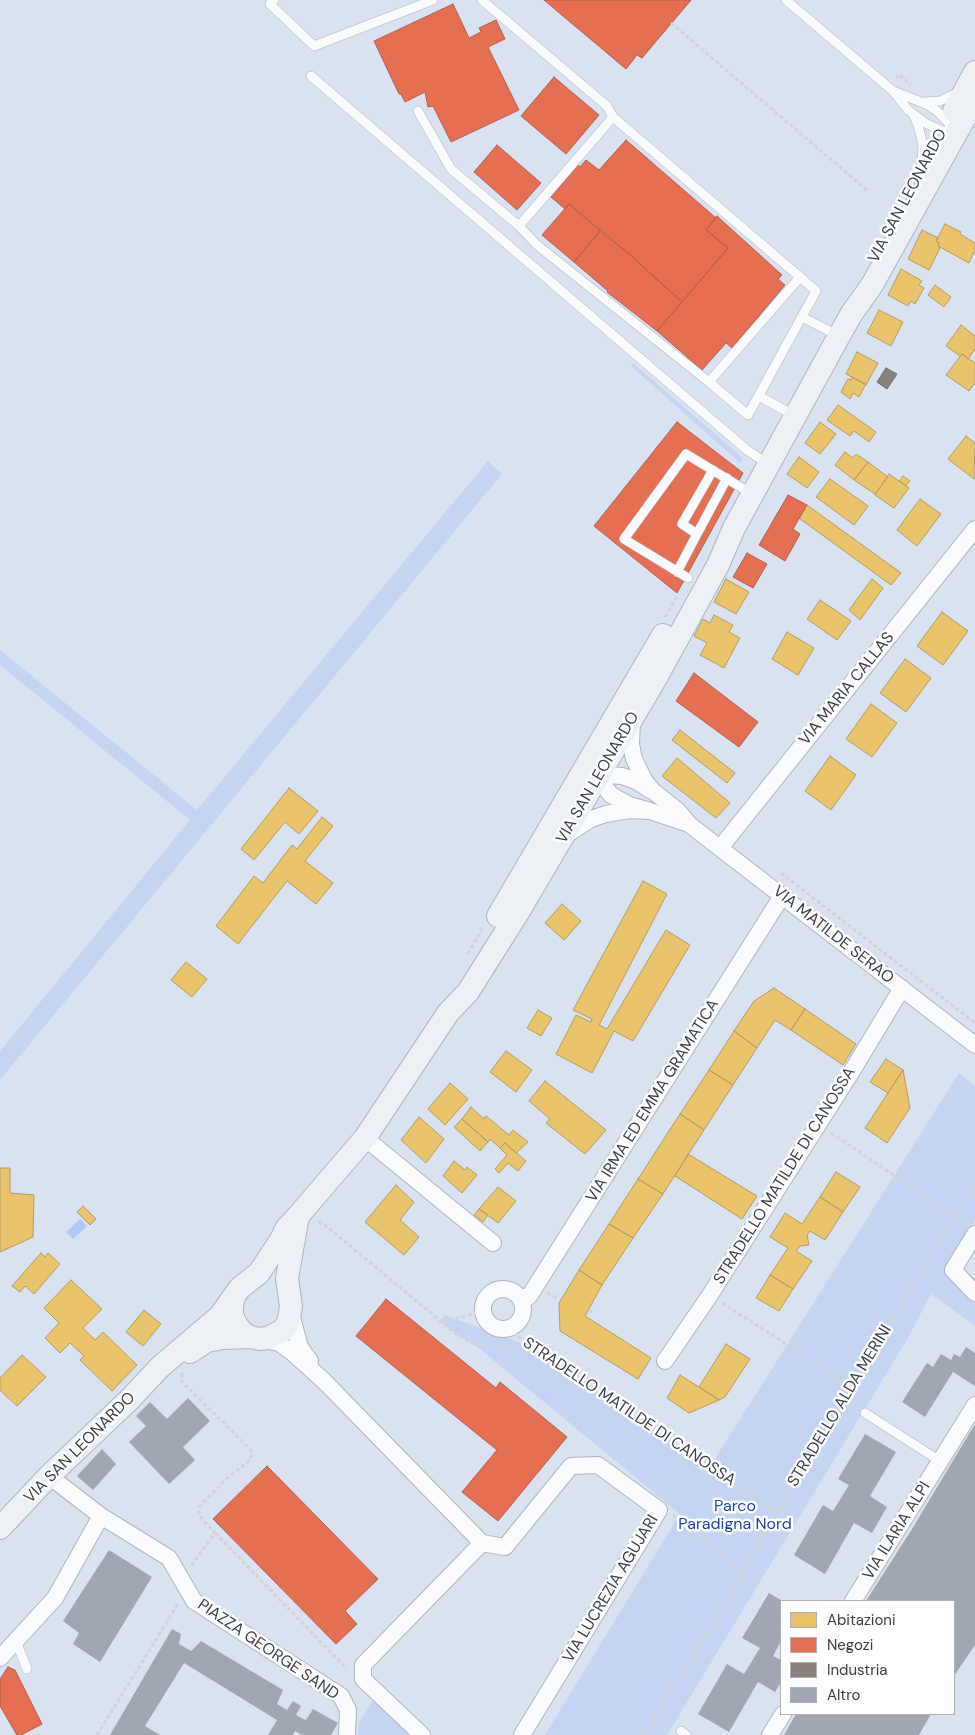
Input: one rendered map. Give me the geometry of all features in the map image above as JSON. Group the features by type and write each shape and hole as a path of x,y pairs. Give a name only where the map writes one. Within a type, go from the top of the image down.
{"main road":[{"name":"VIA SAN LEONARDO","path":"0,1528 49,1476 130,1399 160,1367 220,1316 241,1289 259,1273 286,1229 365,1138 446,1017 468,992 560,843 635,715 718,565 734,528 795,416 843,329 869,290 951,130 974,74"},
{"name":"VIA SAN LEONARDO","path":"843,329 860,286 916,178 975,99"},
{"name":"VIA SAN LEONARDO","path":"446,1017 457,989 649,658 709,561 734,528"},
{"path":"290,1307 285,1291 277,1284 263,1280 241,1289 232,1306 232,1316 242,1332 255,1338 268,1338 283,1330 290,1307 287,1278 298,1216"},
{"name":"VIA SAN LEONARDO","path":"160,1367 184,1356 207,1341 255,1338"}],"street":[{"name":"VIA MARIA CALLAS","path":"720,848 975,529"},
{"path":"536,851 560,824 586,781 590,778 598,777 597,762 633,700 649,658"},
{"name":"VIA MATILDE SERAO","path":"635,715 630,731 634,759 644,780 657,795"},
{"name":"VIA MATILDE SERAO","path":"690,825 629,805 611,795 598,777 612,775 627,778 657,795 677,810 690,825 975,1045"},
{"name":"VIA MATILDE SERAO","path":"560,843 571,830 599,816 621,810 650,811"},
{"name":"VIA IRMA ED EMMA GRAMATICA","path":"519,1296 527,1298 536,1286 782,896"},
{"name":"STRADELLO MATILDE DI CANOSSA","path":"665,1361 710,1295 902,988"},
{"path":"365,1138 493,1243"},
{"path":"972,1229 953,1270 975,1293"},
{"path":"503,1288 519,1296 523,1303 524,1311 517,1325 507,1329 496,1329 487,1322 483,1312 484,1302 492,1292 503,1288"},
{"path":"290,1307 300,1347 324,1381"},
{"path":"255,1338 279,1343 293,1353 324,1381 482,1543 363,1666 363,1679 422,1735"},
{"name":"VIA ILARIA ALPI","path":"854,1600 975,1405"},
{"name":"VIA LUCREZIA AGUJARI","path":"482,1543 505,1548 571,1466 598,1466 659,1510 522,1735"},
{"name":"PIAZZA GEORGE SAND","path":"49,1476 101,1516 169,1558 194,1602 341,1696 348,1710 348,1735"},
{"path":"7,1648 55,1598 101,1516"},
{"path":"770,1735 782,1715"}],"lane":[{"path":"274,0 270,4 314,46 433,0"},
{"path":"418,111 451,169 519,226 537,245 710,382 748,416 816,291 613,117 607,106 484,1 475,0"},
{"path":"786,0 891,89 911,112 927,124 951,130"},
{"path":"918,100 928,102 946,99 962,90 974,74"},
{"path":"311,76 747,450 769,464"},
{"path":"891,89 918,100 937,111 951,130"},
{"path":"911,112 918,125 923,146 922,163 916,178"},
{"path":"519,226 613,117"},
{"path":"710,382 800,277"},
{"path":"802,317 843,329"},
{"path":"759,396 795,416"},
{"path":"688,578 624,539 686,454 752,495"},
{"path":"697,534 682,524 713,470"},
{"path":"677,572 727,478"},
{"path":"865,1413 940,1461"},
{"path":"7,1648 27,1668"}],"path":[{"path":"671,23 868,191"},
{"path":"891,89 899,74 914,87"},
{"path":"663,620 688,578"},
{"path":"774,867 975,1023"},
{"path":"466,958 484,924"},
{"path":"818,1124 972,1229"},
{"name":"STRADELLO ALDA MERINI","path":"643,1735 743,1572 776,1512 975,1180"},
{"path":"710,1295 852,1386"},
{"path":"554,1297 559,1299"},
{"path":"589,1310 595,1313"},
{"path":"444,1322 483,1312"},
{"name":"STRADELLO MATILDE DI CANOSSA","path":"507,1329 776,1512"},
{"path":"659,1510 670,1512 743,1572"},
{"path":"215,1533 352,1674"},
{"path":"97,1735 187,1590"},
{"path":"653,1719 683,1733"}],"green space":[{"path":"634,364 743,458 740,463 630,365"},
{"path":"488,461 502,474 0,1080 0,1051 190,820 0,665 0,650 197,810"},
{"name":"Parco Paradigna Nord","path":"959,1073 975,1086 975,1220 944,1271 975,1302 975,1326 931,1294 908,1338 667,1735 545,1735 680,1514 481,1350 440,1322 445,1315 524,1344 711,1465"},
{"path":"377,1695 415,1735 358,1735 359,1722"}],"shaded area":[{"path":"80,1219 87,1226 73,1239 66,1232"}],"building: Abitazioni":[{"path":"945,224 961,232 960,234 975,243 975,250 969,263 938,246 939,243 936,241"},
{"path":"922,230 938,238 936,241 939,243 938,246 940,248 929,270 908,259"},
{"path":"901,269 922,281 919,285 924,288 915,304 911,301 908,306 888,295"},
{"path":"935,285 951,297 944,307 928,295"},
{"path":"879,310 903,322 891,346 867,333"},
{"path":"961,325 975,336 975,349 968,359 946,346"},
{"path":"857,352 878,363 866,385 846,374"},
{"path":"962,354 975,363 975,382 969,391 946,375"},
{"path":"852,377 866,384 859,397 853,393 850,399 841,392 848,379 851,380"},
{"path":"838,405 876,432 869,442 854,431 850,436 827,420"},
{"path":"820,422 836,434 820,454 805,443"},
{"path":"966,436 975,443 974,479 948,459"},
{"path":"845,452 853,458 856,454 868,462 854,480 835,465"},
{"path":"799,457 819,472 807,488 787,474"},
{"path":"868,462 888,477 875,494 854,480"},
{"path":"889,474 909,488 894,508 875,495"},
{"path":"903,476 910,481 906,486 899,481"},
{"path":"830,479 868,506 854,525 816,497"},
{"path":"920,499 941,514 917,546 897,530"},
{"path":"807,505 901,573 891,585 799,518"},
{"path":"726,579 749,592 736,614 714,602"},
{"path":"872,579 883,588 860,620 849,610"},
{"path":"820,600 851,621 837,640 807,619"},
{"path":"942,612 968,631 943,665 917,646"},
{"path":"714,615 733,625 729,632 740,638 724,668 700,655 707,643 694,636 703,619 710,623"},
{"path":"787,632 814,648 798,675 772,659"},
{"path":"905,659 931,678 906,712 880,693"},
{"path":"871,704 897,723 872,757 846,739"},
{"path":"680,730 735,773 727,783 672,740"},
{"path":"830,756 856,775 831,810 805,791"},
{"path":"677,758 730,803 716,818 662,776"},
{"path":"289,788 318,811 299,834 285,822 254,860 241,849"},
{"path":"322,817 333,826 305,861 333,883 316,904 287,881 238,944 216,926 254,876 263,883 292,845 297,849"},
{"path":"643,881 667,894 599,1025 607,1029 666,930 690,945 633,1041 614,1031 592,1073 556,1054 576,1015 591,1022 592,1019 573,1010"},
{"path":"562,904 581,921 564,940 545,923"},
{"path":"186,962 207,979 192,997 171,980"},
{"path":"774,988 805,1009 791,1030 775,1020 757,1048 734,1031 754,1001"},
{"path":"805,1009 856,1044 843,1065 791,1030"},
{"path":"538,1010 552,1018 541,1036 527,1028"},
{"path":"734,1031 757,1048 733,1085 709,1070"},
{"path":"506,1051 532,1070 516,1092 490,1072"},
{"path":"886,1059 903,1070 888,1093 870,1082"},
{"path":"709,1070 733,1085 704,1130 680,1114"},
{"path":"903,1070 910,1108 887,1143 865,1128"},
{"path":"545,1081 606,1130 585,1154 546,1123 550,1119 529,1101"},
{"path":"450,1083 468,1099 445,1125 428,1109"},
{"path":"471,1107 484,1119 486,1116 509,1135 513,1130 528,1142 516,1153 505,1143 500,1148 490,1139 488,1142 462,1119"},
{"path":"680,1114 704,1130 663,1194 638,1179"},
{"path":"419,1117 444,1139 426,1163 401,1140"},
{"path":"462,1119 488,1142 480,1151 454,1127"},
{"path":"505,1143 526,1161 518,1171 508,1163 499,1173 495,1169 507,1155 500,1148"},
{"path":"688,1154 757,1196 742,1219 675,1176"},
{"path":"454,1161 465,1170 467,1167 477,1175 462,1193 443,1176"},
{"path":"0,1168 10,1168 10,1193 34,1195 33,1237 0,1252"},
{"path":"836,1172 860,1187 843,1212 820,1197"},
{"path":"638,1179 663,1194 633,1238 609,1224"},
{"path":"396,1185 414,1202 400,1220 419,1237 404,1255 365,1222"},
{"path":"498,1187 516,1201 498,1223 479,1209"},
{"path":"820,1197 843,1212 825,1240 810,1231 807,1235 809,1245 800,1246 796,1251 812,1261 793,1289 770,1275 788,1248 770,1237 785,1213 802,1224"},
{"path":"83,1206 96,1219 90,1225 77,1212"},
{"path":"479,1209 488,1215 483,1222 474,1215"},
{"path":"609,1224 633,1238 602,1285 579,1270"},
{"path":"41,1253 45,1257 48,1253 60,1264 34,1294 25,1286 20,1292 12,1286"},
{"path":"579,1270 602,1285 585,1316 651,1358 638,1379 560,1331 559,1303"},
{"path":"770,1275 793,1289 779,1311 756,1298"},
{"path":"71,1280 102,1309 83,1328 95,1340 103,1332 137,1365 112,1391 80,1360 84,1356 70,1343 60,1353 45,1338 59,1323 44,1308"},
{"path":"144,1310 161,1324 143,1346 126,1332"},
{"path":"726,1344 750,1359 725,1397 719,1400 699,1387"},
{"path":"22,1355 46,1377 17,1406 0,1390 0,1378"},
{"path":"680,1375 719,1400 689,1413 667,1398"}],"building: Negozi":[{"path":"544,0 691,0 642,58 637,55 626,69"},
{"path":"453,4 469,38 481,32 479,28 496,20 505,39 488,47 519,110 451,142 433,106 428,107 425,92 405,102 401,94 399,94 374,41"},
{"path":"554,77 599,115 566,154 521,116"},
{"path":"626,140 716,218 706,230 728,248 682,302 629,254 569,204 565,209 551,197 578,165 580,167 586,160 599,170"},
{"path":"497,145 541,183 517,210 474,172"},
{"path":"569,204 600,231 574,262 542,235"},
{"path":"717,216 782,275 778,279 785,285 732,348 726,343 702,370 657,331 728,248 706,230"},
{"path":"600,231 629,254 682,302 657,331 607,292 574,262"},
{"path":"677,422 743,473 677,593 594,526"},
{"path":"788,495 807,505 793,529 800,534 785,561 759,545"},
{"path":"747,553 767,564 753,588 733,577"},
{"path":"694,673 758,722 739,747 676,701"},
{"path":"386,1299 496,1388 500,1382 567,1437 498,1521 462,1492 497,1450 356,1336"},
{"path":"267,1466 378,1579 345,1611 357,1624 336,1644 213,1519"},
{"path":"8,1667 15,1670 42,1724 21,1735 17,1735 0,1706 0,1679"}],"building: Industria":[{"path":"886,368 897,374 887,389 877,382"}],"building: Altro":[{"path":"966,1347 975,1353 975,1386 953,1372 925,1417 902,1402 927,1363 933,1367 941,1354 951,1360 954,1354 960,1357"},
{"path":"188,1398 210,1421 183,1447 195,1460 169,1484 129,1442 146,1426 136,1416 150,1402 167,1419"},
{"path":"975,1424 975,1645 955,1675 955,1600 867,1600"},
{"path":"865,1434 896,1452 870,1496 887,1507 872,1533 854,1523 825,1574 794,1555 823,1505 833,1511 849,1485 838,1479"},
{"path":"102,1449 116,1464 93,1490 77,1476"},
{"path":"109,1550 152,1577 100,1662 73,1644 79,1633 63,1621"},
{"path":"769,1593 781,1600 780,1643 773,1656 780,1660 780,1684 775,1692 758,1682 729,1732 698,1714 727,1664 744,1674 760,1648 742,1638"},
{"path":"172,1629 181,1634 179,1644 191,1651 201,1641 283,1690 277,1704 287,1710 293,1701 301,1706 296,1715 303,1719 306,1720 313,1709 338,1723 331,1735 302,1735 295,1731 293,1735 268,1735 277,1720 184,1663 145,1726 160,1735 110,1735"},
{"path":"795,1715 930,1715 919,1735 784,1735"}]}
